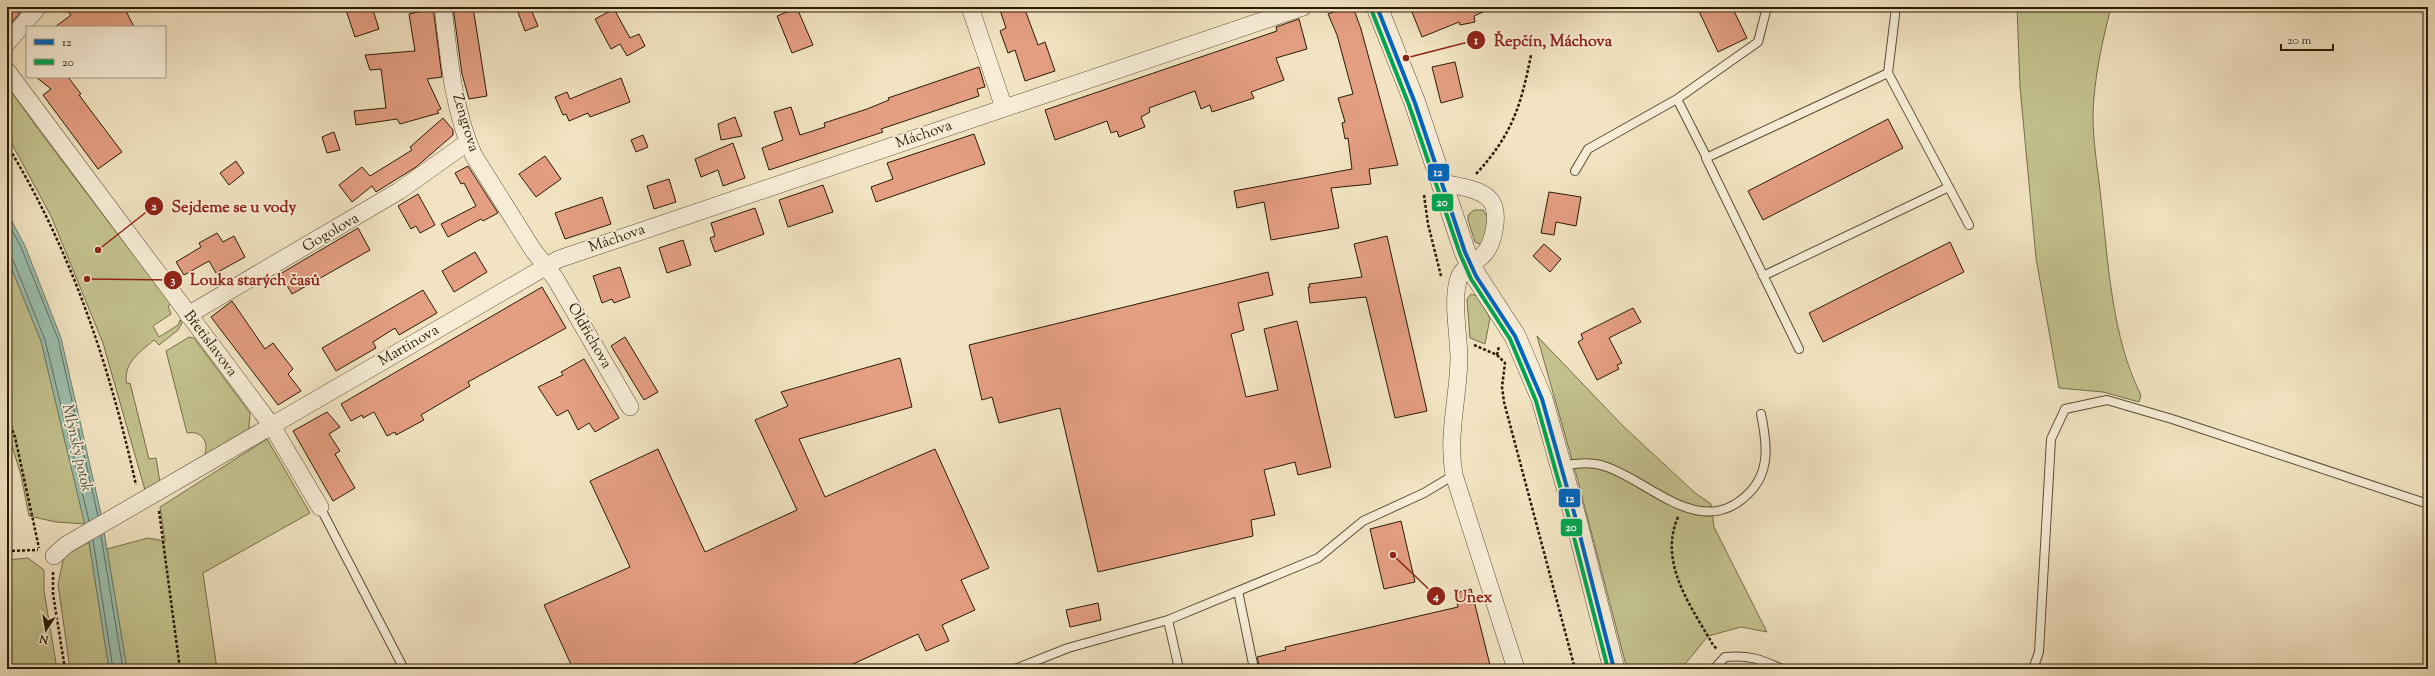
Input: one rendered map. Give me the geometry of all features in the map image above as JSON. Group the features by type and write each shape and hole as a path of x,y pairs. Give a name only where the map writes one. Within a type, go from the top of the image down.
{"street":[{"path":"7,43 38,7"},
{"name":"Zengrova","path":"443,7 454,91 468,142 478,162 533,250 546,266"},
{"path":"970,7 1004,108"},
{"name":"Máchova","path":"546,266 559,259 1302,7"},
{"path":"1377,7 1415,103 1470,264 1525,356 1542,398 1614,669"},
{"name":"Břetislavova","path":"7,71 272,426 320,507"},
{"name":"Gogolova","path":"188,315 399,191 468,142"},
{"path":"1442,183 1464,187 1486,196 1495,208 1495,217 1490,244 1482,256 1470,264 1460,275 1456,291 1459,362 1450,454 1454,475 1516,669"},
{"name":"Oldřichova","path":"546,266 630,406"},
{"name":"Martinova","path":"53,550 124,512 546,266"}],"lane":[{"path":"1575,171 1588,149 1677,98 1758,42 1767,7"},
{"path":"1896,7 1888,73 1969,225"},
{"path":"1707,158 1888,73"},
{"path":"1677,98 1799,349"},
{"path":"1763,276 1949,187"},
{"path":"2033,669 2039,652 2051,439 2065,409 2107,400 2172,419 2428,504"},
{"path":"1561,466 1574,463 1603,466 1682,507 1704,512 1722,510 1739,501 1754,488 1765,466 1766,439 1761,414"},
{"path":"1015,669 1068,648 1168,620 1318,558 1363,521 1424,492 1454,475"},
{"path":"320,507 404,669"},
{"path":"1238,591 1254,669"},
{"path":"1168,620 1179,669"},
{"path":"1714,669 1725,656 1745,655 1758,658 1782,669"}],"path":[{"path":"1464,187 1501,144 1510,129 1524,91 1532,55"},
{"path":"7,145 34,193 94,331 128,448 140,502"},
{"path":"1469,343 1496,356 1505,363 1502,387 1504,402 1575,669"},
{"path":"7,416 53,550 53,594 65,669"},
{"path":"155,493 180,669"},
{"path":"1682,507 1675,524 1670,552 1678,581 1713,644 1725,656"},
{"path":"7,551 53,550"}],"shaded area":[{"path":"2017,7 2111,7 2097,74 2093,115 2094,136 2109,273 2117,325 2131,373 2141,395 2139,402 2103,392 2059,388 2036,258 2020,87"},
{"path":"7,85 38,129 171,304 168,306 171,314 153,326 159,337 178,325 180,320 182,323 178,330 159,345 154,340 143,349 133,359 127,370 127,384 130,383 149,459 156,458 160,482 145,490 103,343 51,216 7,135"},
{"path":"1474,210 1483,210 1489,220 1482,245 1475,242 1468,220 1468,215"},
{"path":"7,257 41,341 85,524 56,522 29,516 21,475 7,430"},
{"path":"1471,294 1477,296 1490,318 1485,344 1470,338 1467,299"},
{"path":"1537,336 1623,426 1694,492 1711,504 1714,527 1767,632 1741,627 1708,636 1681,669 1627,669 1578,481"},
{"path":"189,337 194,338 250,413 249,428 242,435 204,456 206,446 203,438 197,434 187,433 166,351"},
{"path":"267,439 310,513 203,573 217,669 127,669 107,549 148,538 165,541 160,507"},
{"path":"89,542 109,669 70,669 58,584 64,556"},
{"path":"28,558 44,570 44,591 57,669 7,669 7,560"}],"water":[{"name":"Mlýnský potok","path":"7,212 25,246 61,338 101,514 127,669 109,669 89,542 41,341 7,257"}],"building":[{"path":"7,7 25,7 7,28"},
{"path":"64,7 124,7 134,26 56,26 71,15"},
{"path":"345,7 372,7 379,29 355,37"},
{"path":"425,7 433,7 442,77 427,79 441,109 437,111 439,113 400,124 397,119 356,125 354,111 386,108 381,69 370,70 365,55 415,51 409,14 425,10"},
{"path":"453,7 473,7 487,96 469,99 462,74"},
{"path":"516,7 530,7 538,26 525,31"},
{"path":"999,7 1024,7 1038,45 1045,42 1055,71 1025,81 1015,50 1008,53 1000,31 1006,28"},
{"path":"1348,7 1353,7 1361,29 1398,165 1369,169 1371,184 1331,188 1339,228 1271,240 1264,202 1237,208 1234,191 1352,169 1348,138 1345,139 1342,123 1345,122 1338,98 1353,94 1337,35 1328,14"},
{"path":"1410,7 1494,7 1474,16 1475,22 1460,25 1459,22 1422,37"},
{"path":"1697,7 1732,7 1747,38 1718,52"},
{"path":"797,8 813,45 792,53 777,16"},
{"path":"614,9 630,38 639,34 645,46 627,56 620,44 611,49 595,19"},
{"path":"1299,19 1307,49 1276,58 1284,80 1251,92 1254,98 1212,112 1210,105 1201,109 1195,91 1149,108 1150,112 1141,117 1145,127 1119,137 1117,131 1111,133 1107,121 1055,140 1045,110 1277,31 1276,27"},
{"path":"1455,62 1463,97 1441,103 1432,67"},
{"path":"979,67 985,87 977,89 979,96 881,129 883,132 769,170 762,148 783,140 774,112 791,107 800,135 825,127 824,123 867,109 889,100 888,98"},
{"path":"37,78 69,78 81,94 79,95 122,152 98,169 43,95 51,89"},
{"path":"621,78 630,102 590,117 588,113 569,121 566,114 563,115 555,97 567,92 570,99"},
{"path":"735,117 742,136 721,140 718,124"},
{"path":"443,118 453,130 453,135 416,167 376,192 372,186 352,202 339,185 362,167 370,176 412,150 410,147"},
{"path":"1888,119 1903,148 1763,220 1748,191"},
{"path":"334,132 340,150 327,153 322,137"},
{"path":"974,134 985,164 876,202 871,187 893,179 887,163"},
{"path":"643,135 648,147 636,152 631,140"},
{"path":"733,143 745,178 723,186 718,170 701,177 695,159"},
{"path":"545,156 561,179 536,197 519,174"},
{"path":"236,161 244,173 229,185 220,173"},
{"path":"468,166 498,213 483,221 481,219 448,237 441,224 476,206 464,183 461,184 455,173"},
{"path":"669,179 676,202 654,209 647,186"},
{"path":"823,185 833,212 788,227 779,200"},
{"path":"1549,192 1581,197 1576,226 1556,222 1554,235 1541,233"},
{"path":"418,194 435,225 420,233 416,226 411,229 398,206"},
{"path":"602,197 611,224 565,239 555,213"},
{"path":"755,208 764,234 715,252 710,238 715,236 711,223"},
{"path":"358,228 370,250 292,294 280,274"},
{"path":"217,233 223,242 234,236 245,257 216,273 209,261 184,275 176,262 201,247 199,243"},
{"path":"1387,236 1427,411 1395,418 1366,297 1310,303 1308,287 1310,287 1309,284 1362,277 1354,244"},
{"path":"683,240 691,265 667,273 659,248"},
{"path":"1950,242 1964,272 1823,342 1809,313"},
{"path":"1544,244 1561,259 1550,272 1533,256"},
{"path":"475,252 487,272 454,292 442,271"},
{"path":"620,267 630,297 614,303 612,299 602,303 593,276"},
{"path":"1268,272 1273,295 1238,303 1244,330 1231,334 1246,397 1278,390 1264,329 1297,321 1331,467 1298,475 1295,462 1264,470 1275,515 1251,520 1253,536 1098,572 1060,408 999,423 992,397 982,400 969,345"},
{"path":"542,287 566,328 468,382 470,386 421,415 424,420 396,435 395,432 387,436 374,412 363,418 362,415 351,421 341,404"},
{"path":"423,290 437,313 399,335 395,328 373,342 376,348 336,371 322,348"},
{"path":"232,301 265,349 273,343 293,369 288,374 301,391 278,405 211,317"},
{"path":"1633,308 1641,322 1609,338 1622,363 1617,365 1619,369 1597,380 1578,342 1583,339 1581,334"},
{"path":"625,337 658,392 644,400 611,346"},
{"path":"900,358 912,407 799,439 825,497 935,449 989,568 961,580 975,610 942,625 949,641 926,651 918,634 851,665 854,669 573,669 544,605 630,567 590,481 658,449 705,552 797,510 755,420 788,406 781,392"},
{"path":"584,359 619,418 595,432 589,423 578,430 568,410 557,416 538,387 563,375 561,372"},
{"path":"327,412 340,427 329,434 340,451 335,454 355,488 333,501 293,431"},
{"path":"1401,521 1415,582 1384,589 1370,529"},
{"path":"1471,589 1491,669 1260,669 1257,657 1286,650 1285,647 1458,607 1455,593"},
{"path":"1098,603 1101,620 1070,627 1066,610"}],"transit line":[{"name":"12","path":"1377,7 1415,103 1465,252 1476,276 1515,336 1542,399 1575,516 1614,669"},
{"name":"20","path":"1371,9 1409,105 1460,254 1471,279 1510,339 1536,401 1569,518 1608,669"}],"place":[{"name":"Řepčín, Máchova","path":"1406,58"},
{"name":"Sejdeme se u vody","path":"98,250"},
{"name":"Louka starých časů","path":"87,279"},
{"name":"Unex","path":"1393,555"}]}
